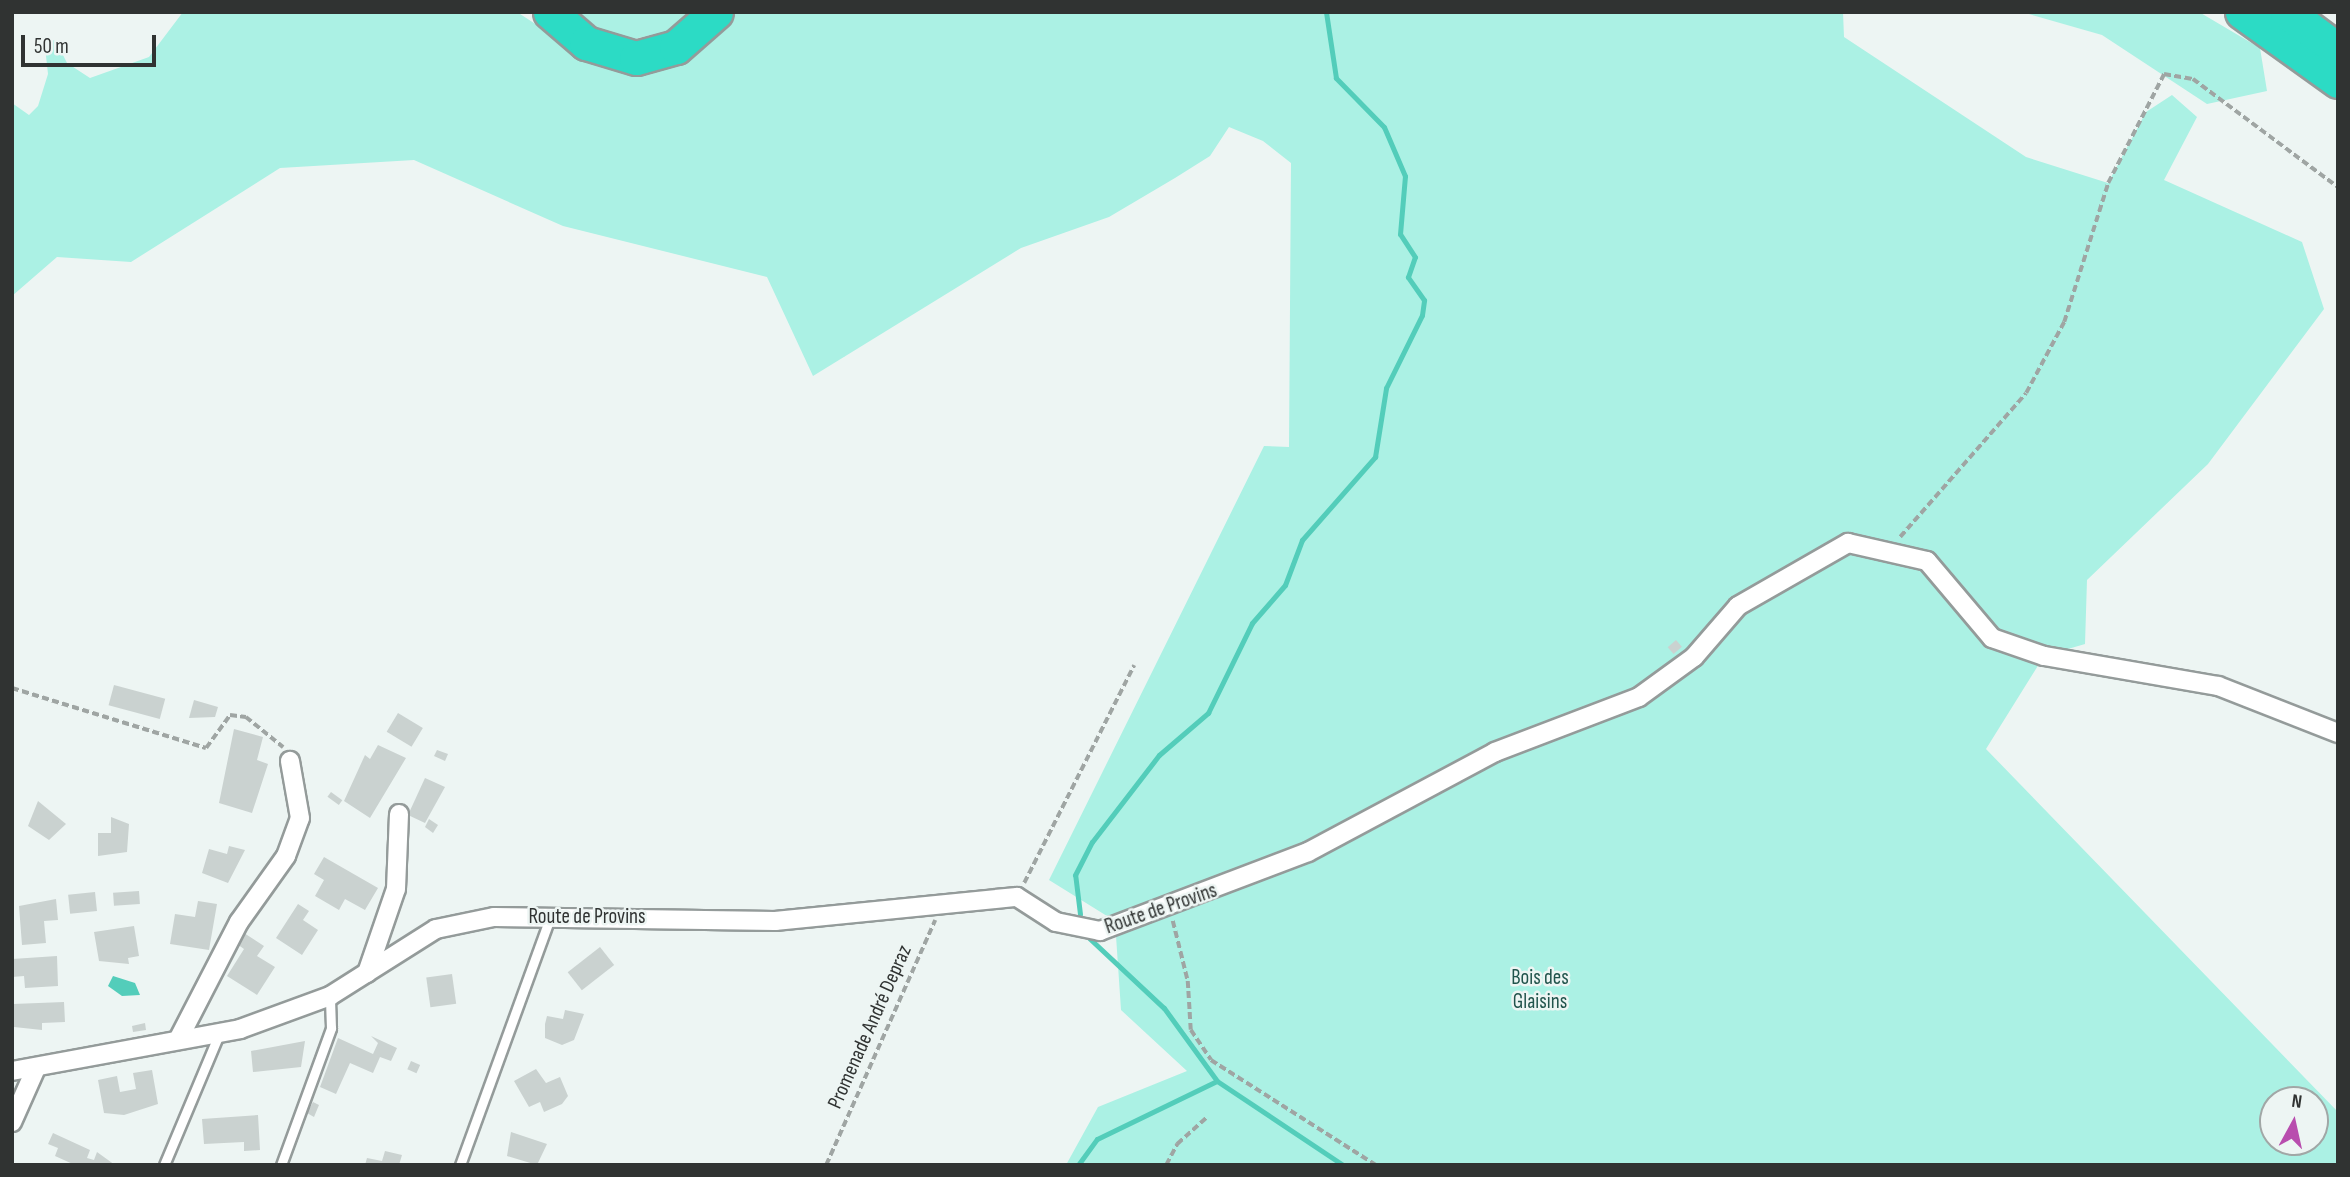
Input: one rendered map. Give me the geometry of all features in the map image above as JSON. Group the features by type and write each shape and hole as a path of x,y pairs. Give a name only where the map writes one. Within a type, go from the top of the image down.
{"highway":[{"path":"550,12 586,43 636,58 676,47 716,12"},
{"path":"571,12 605,36 638,43 669,34 696,12"},
{"path":"2242,12 2338,82"},
{"path":"2287,12 2338,50"}],"street":[{"name":"Route de Provins","path":"12,1071 220,1032 330,996 436,929 494,917 775,920 878,915 943,901 1017,897 1056,922 1100,931 1170,909 1355,830 1495,752 1639,697 1694,657 1738,606 1848,543 1888,548 1927,561 1992,638 2044,656 2218,686 2338,733"},
{"path":"178,1040 239,922 286,856 300,818 290,761"},
{"path":"367,973 396,889 399,814"},
{"path":"12,1122 36,1068"}],"lane":[{"path":"460,1165 551,916"},
{"path":"281,1165 331,1028 330,996"},
{"path":"164,1165 220,1032"}],"path":[{"path":"1888,548 1944,493 1976,447 2026,393 2064,322 2108,183 2164,74 2193,79 2338,187"},
{"path":"1017,897 1134,665"},
{"path":"12,688 206,748 230,715 246,716 267,729 290,761"},
{"name":"Promenade André Depraz","path":"826,1165 943,901"},
{"path":"1170,909 1188,981 1191,1030 1211,1060 1376,1165"},
{"path":"1166,1165 1177,1144 1207,1117"}],"green space":[{"name":"Bois des Glaisins","path":"183,12 517,12 586,57 629,69 728,12 1843,12 1844,37 2026,157 2108,183 2146,112 2172,95 2197,117 2164,180 2302,242 2324,309 2208,464 2087,580 2085,644 2044,656 1986,749 2313,1086 2259,1086 2259,1156 2329,1156 2329,1103 2338,1112 2338,1165 1066,1165 1098,1107 1187,1071 1121,1010 1115,921 1049,880 1264,446 1289,447 1291,163 1263,141 1229,127 1210,156 1175,178 1109,217 1021,248 813,376 767,277 563,226 414,160 280,168 131,262 57,257 12,296 12,103 29,115 38,106 48,74 44,38 56,41 67,63 90,78 149,57"},
{"path":"576,12 688,12 668,31 630,40 607,34"},
{"path":"2022,12 2199,12 2260,48 2267,91 2207,104 2102,35"}],"shaded area":[{"path":"113,976 135,983 140,995 122,996 108,986"}],"building":[{"path":"1676,640 1682,647 1674,654 1668,647"},
{"path":"114,685 165,699 160,719 109,705"},
{"path":"194,700 218,707 215,717 189,718"},
{"path":"398,713 423,728 412,747 387,732"},
{"path":"234,729 263,737 257,760 268,764 252,813 219,803"},
{"path":"378,745 406,758 370,818 344,801 365,755 370,759"},
{"path":"437,750 448,754 445,761 434,756"},
{"path":"425,778 445,787 425,823 408,815"},
{"path":"331,792 342,800 339,805 327,797"},
{"path":"38,801 66,824 49,840 28,826"},
{"path":"111,817 129,824 127,852 98,856 98,833 111,833"},
{"path":"429,819 438,825 433,833 425,827"},
{"path":"229,846 245,850 228,883 202,873 209,849 227,854"},
{"path":"324,857 378,888 365,910 345,899 339,910 315,896 324,880 314,874"},
{"path":"139,891 140,904 114,906 113,893"},
{"path":"95,892 97,911 70,914 68,895"},
{"path":"56,899 58,920 44,921 46,943 22,945 19,906"},
{"path":"198,901 217,904 209,950 170,944 175,914 195,917"},
{"path":"298,904 309,911 303,920 318,930 302,955 276,938"},
{"path":"134,926 139,956 128,958 129,964 99,961 94,932"},
{"path":"244,933 264,946 257,956 275,967 257,995 227,976 244,949 237,944"},
{"path":"600,947 614,965 582,990 568,972"},
{"path":"57,956 58,986 25,988 24,976 12,977 12,959"},
{"path":"452,974 456,1004 430,1007 426,978"},
{"path":"64,1002 65,1022 42,1023 42,1030 14,1027 13,1004"},
{"path":"565,1010 584,1014 574,1040 562,1045 545,1038 545,1024 547,1016 563,1019"},
{"path":"145,1023 146,1030 133,1032 132,1026"},
{"path":"371,1036 397,1048 391,1061 380,1057 373,1073 350,1063 336,1094 320,1087 338,1038 373,1054 378,1043"},
{"path":"305,1041 301,1067 253,1072 251,1051"},
{"path":"411,1061 420,1065 416,1073 407,1069"},
{"path":"536,1069 546,1083 560,1077 568,1096 562,1104 544,1112 540,1102 529,1107 514,1081"},
{"path":"152,1070 158,1104 124,1115 104,1113 98,1080 117,1076 120,1092 136,1089 133,1073"},
{"path":"313,1102 319,1105 314,1117 307,1113"},
{"path":"258,1115 260,1150 244,1151 244,1142 204,1144 202,1119"},
{"path":"511,1132 547,1144 537,1165 507,1156"},
{"path":"53,1133 90,1150 87,1158 94,1160 97,1152 115,1165 75,1165 55,1156 58,1148 48,1144"},
{"path":"385,1151 402,1155 399,1165 365,1165 367,1158 382,1161"}],"waterway":[{"path":"1080,914 1075,875 1092,842 1159,755 1208,713 1252,623 1285,585 1302,540 1375,457 1386,388 1422,315 1424,300 1408,277 1415,257 1400,234 1405,176 1384,127 1336,78 1326,12"},
{"path":"1088,937 1164,1008 1217,1081 1343,1165"},
{"path":"1078,1165 1097,1139 1217,1081"}]}
